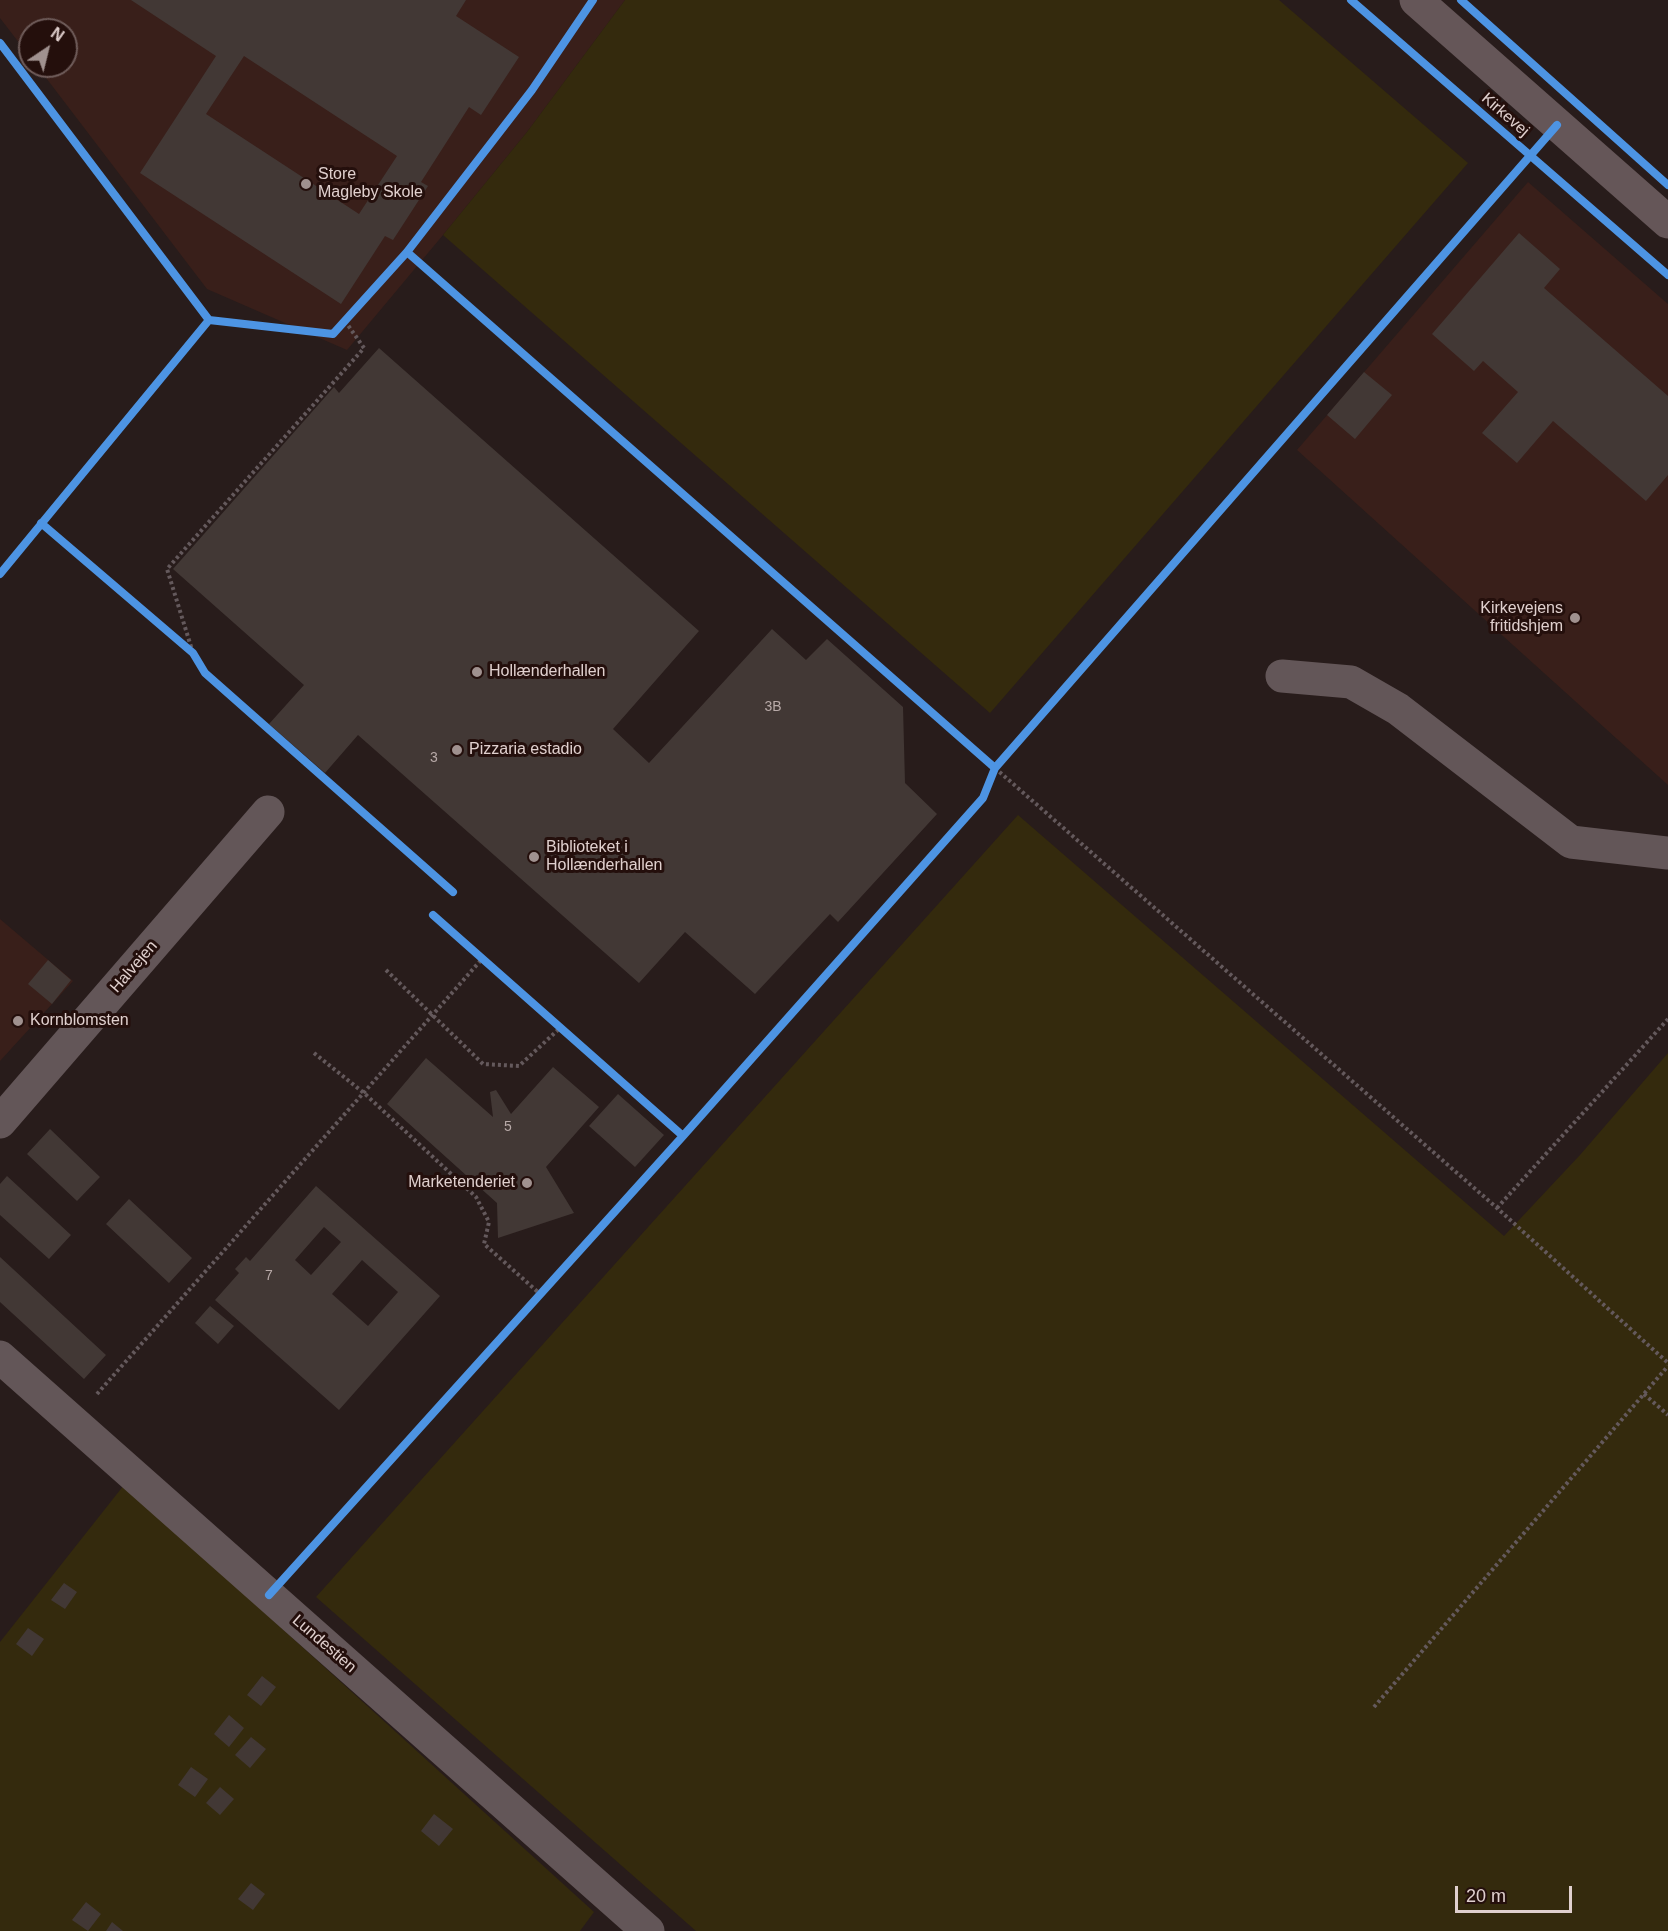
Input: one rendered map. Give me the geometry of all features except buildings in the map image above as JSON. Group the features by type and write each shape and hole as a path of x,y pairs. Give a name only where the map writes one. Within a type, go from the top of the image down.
{"main road":[{"name":"Kirkevej","path":"1416,0 1668,222"}],"street":[{"path":"1282,676 1351,682 1389,704 1571,842 1668,853"},
{"name":"Halvejen","path":"0,1122 268,812"},
{"name":"Lundestien","path":"0,1357 648,1931"}],"path":[{"path":"199,663 193,653 167,569 364,348 342,324 353,312"},
{"path":"184,645 193,653"},
{"path":"991,778 1002,759"},
{"path":"986,761 1497,1208 1668,1365 1374,1707"},
{"path":"474,952 491,967"},
{"path":"73,1422 482,959"},
{"path":"386,970 483,1064 519,1066 560,1028"},
{"path":"1497,1208 1668,1019"},
{"path":"552,1021 569,1036"},
{"path":"314,1053 364,1093 476,1197 489,1222 484,1244 540,1294"},
{"path":"532,1303 548,1286"},
{"path":"1644,1394 1668,1415"}],"shaded area":[{"name":"Store Magleby Skole","path":"0,0 625,0 527,132 347,350 207,289 46,78 78,78 78,18 18,18 18,41 0,18"},
{"path":"625,0 1279,0 1468,163 990,713 443,235 527,132"},
{"name":"Kirkevejens fritidshjem","path":"1528,182 1668,304 1668,785 1297,450"},
{"path":"1018,815 1504,1236 1580,1155 1668,1053 1668,1931 696,1931 316,1597"},
{"name":"Kornblomsten","path":"0,919 73,981 0,1061"},
{"path":"124,1485 594,1912 580,1931 0,1931 0,1642"}],"cycle path":[{"path":"407,252 532,90 593,0"},
{"path":"1351,0 1668,275"},
{"path":"1461,0 1668,185"},
{"path":"0,43 209,320 0,574"},
{"path":"269,1595 683,1136 983,798 995,768 1557,125"},
{"path":"209,320 333,334 407,252 995,768"},
{"path":"41,523 193,653 205,673 453,892"},
{"path":"433,915 683,1136"}],"place":[{"name":"Store Magleby Skole","path":"306,184"},
{"name":"Kirkevejens fritidshjem","path":"1575,618"},
{"name":"Hollænderhallen","path":"477,672"},
{"name":"Pizzaria estadio","path":"457,750"},
{"name":"Biblioteket i Hollænderhallen","path":"534,857"},
{"name":"Kornblomsten","path":"18,1021"},
{"name":"Marketenderiet","path":"527,1183"}]}
